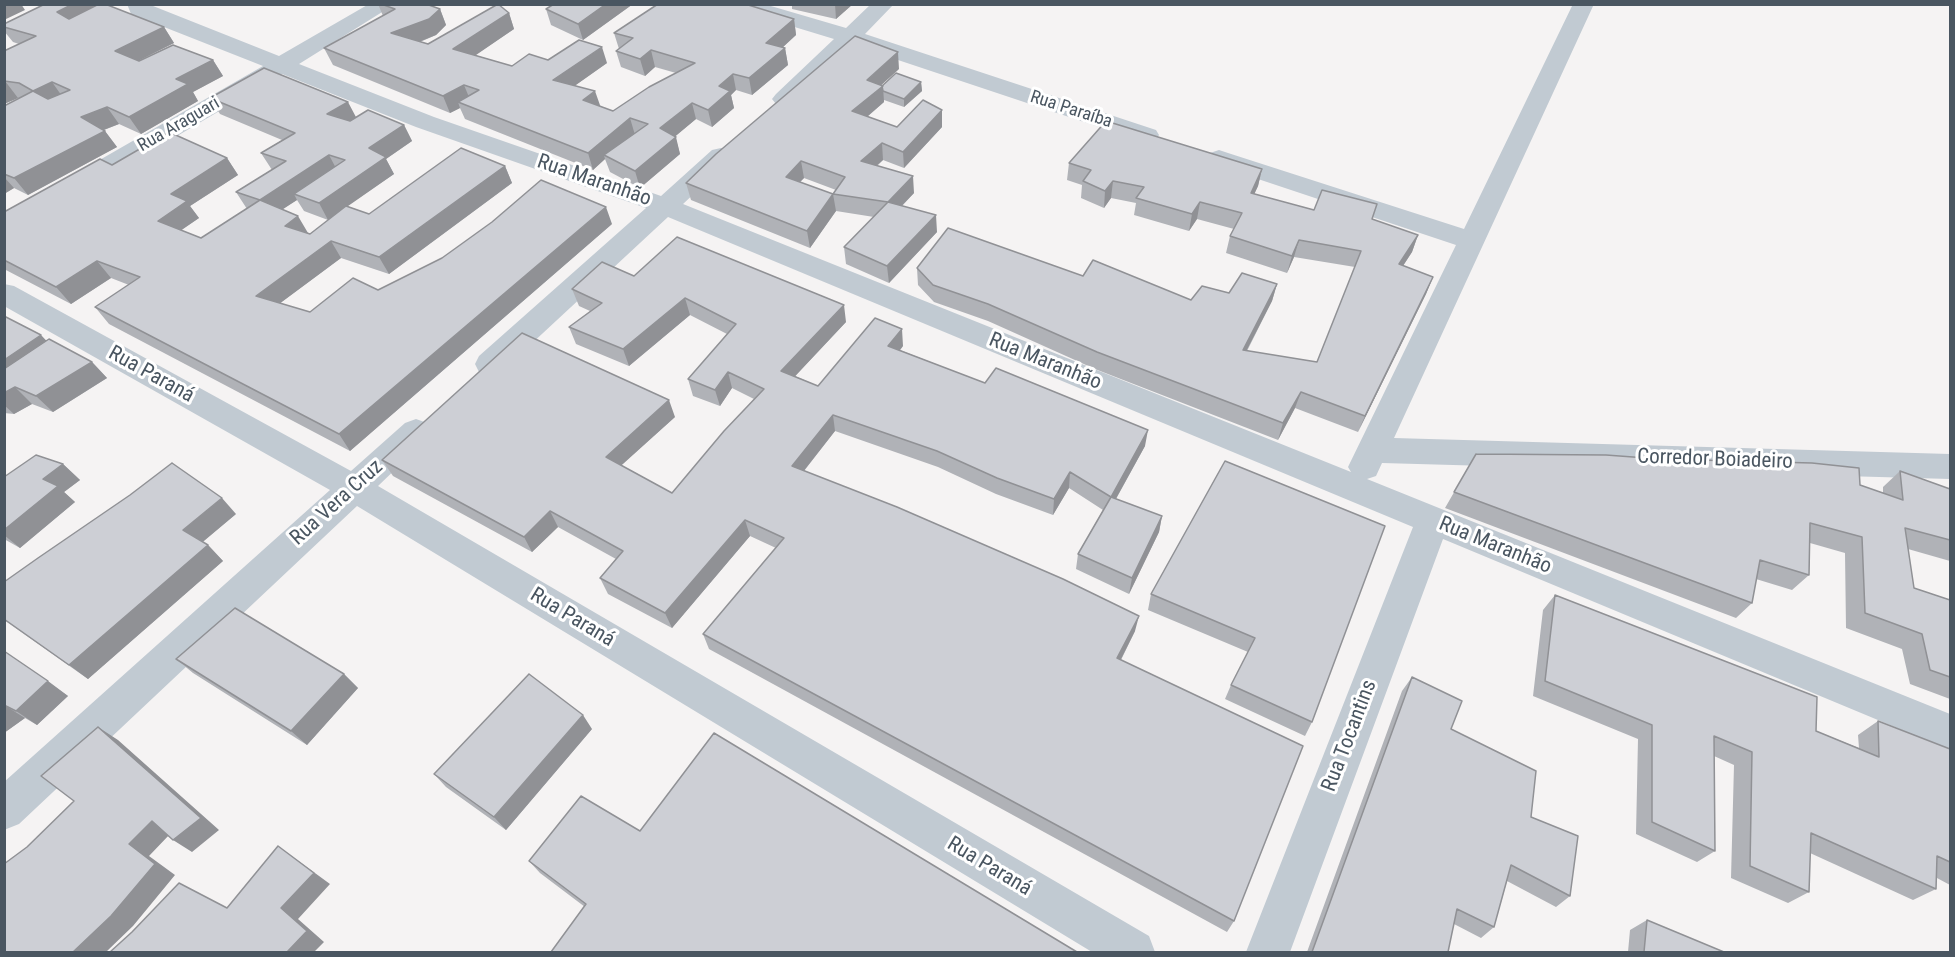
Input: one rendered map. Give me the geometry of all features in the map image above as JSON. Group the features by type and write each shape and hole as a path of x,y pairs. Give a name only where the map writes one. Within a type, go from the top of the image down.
{"street":[{"name":"Rua Maranhão","path":"137,4 139,9 425,122 665,206 1950,732"},
{"name":"Rua Araguari","path":"4,227 385,4"},
{"name":"Rua Paraíba","path":"739,4 851,37 1167,141"},
{"path":"470,383 754,126 884,4"},
{"path":"1354,488 1584,4"},
{"path":"1201,152 1471,241"},
{"name":"Rua Paraná","path":"4,294 354,488 1133,952"},
{"name":"Rua Vera Cruz","path":"4,810 434,416"},
{"name":"Corredor Boiadeiro","path":"1372,450 1950,467"},
{"name":"Rua Tocantins","path":"1268,952 1433,520"}],"building":[{"path":"45,4 73,4 57,12 69,19 99,4 105,4 164,27 115,51 139,61 173,45 213,60 176,79 188,84 129,117 107,107 81,117 105,131 14,178 4,174 4,106 33,91 19,83 4,81 4,51 36,36 4,27 4,24","holes":["52,82 70,90 48,99 33,91"]},
{"path":"381,4 426,4 440,9 429,19 391,33 428,44 498,4 509,13 453,49 512,66 529,54 548,60 579,40 602,47 553,80 595,91 583,100 613,111 649,87 695,63 651,50 640,59 616,51 633,38 614,33 658,4 745,4 794,19 766,43 785,48 749,78 733,74 719,86 730,91 708,110 692,103 660,128 676,137 635,171 604,155 648,124 630,118 588,153 458,102 479,90 464,85 443,96 324,48 395,9"},
{"path":"554,4 606,4 578,24 546,9"},
{"path":"855,36 898,52 867,80 883,86 852,111 897,127 923,100 942,110 903,152 882,143 861,161 913,176 888,202 833,194 807,231 686,183 716,154","holes":["801,161 845,177 833,194 786,177"]},
{"path":"264,68 348,102 327,114 350,121 368,110 404,125 369,148 386,157 319,203 294,194 345,160 329,155 260,200 236,192 286,161 261,153 295,133 210,98"},
{"path":"896,73 921,82 904,99 883,91 882,86"},
{"path":"1106,121 1262,169 1251,193 1314,210 1322,190 1377,204 1372,219 1418,235 1399,264 1433,277 1365,416 1301,392 1283,423 1097,352 988,304 933,285 917,268 948,228 1083,276 1093,260 1191,300 1202,286 1229,293 1242,273 1277,284 1243,350 1317,362 1361,251 1299,240 1292,256 1230,236 1242,213 1200,202 1192,214 1136,198 1144,187 1113,181 1105,191 1083,181 1091,170 1069,163"},
{"path":"169,132 227,158 171,194 187,201 158,221 201,238 260,200 298,216 285,226 310,234 346,206 369,214 461,148 505,166 379,257 331,241 256,296 310,312 353,278 378,290 442,258 492,222 541,180 606,207 339,434 95,307 140,277 97,261 56,287 4,260 4,212 100,159 112,165"},
{"path":"888,202 936,215 887,266 844,247"},
{"path":"677,237 844,305 781,371 818,386 875,318 902,329 888,346 985,383 996,368 1148,430 1111,497 1070,472 1054,499 997,478 937,451 833,415 792,466 897,507 1063,579 1139,616 1117,658 1303,746 1234,921 703,634 784,538 745,520 665,613 600,578 623,551 550,511 524,537 382,460 522,333 669,400 606,457 672,493 724,431 764,389 728,372 715,390 688,379 736,324 685,298 623,349 569,327 602,303 572,289 602,262 634,276"},
{"path":"4,316 41,335 4,360"},
{"path":"49,339 92,362 36,396 15,387 4,393 4,369"},
{"path":"1476,454 1606,455 1660,459 1812,463 1859,468 1860,485 1903,500 1900,471 1950,489 1950,540 1905,528 1914,588 1950,600 1950,677 1930,670 1922,634 1865,613 1862,537 1810,523 1809,575 1760,560 1752,603 1454,492"},
{"path":"36,455 63,464 43,479 58,486 4,530 4,477"},
{"path":"1225,461 1385,526 1312,722 1231,685 1255,638 1151,594"},
{"path":"172,463 222,498 183,530 208,545 69,665 4,619 4,582 130,495"},
{"path":"1111,497 1162,516 1132,578 1078,554"},
{"path":"1555,595 1817,697 1816,731 1879,757 1878,721 1950,749 1950,862 1937,856 1936,889 1811,833 1809,892 1750,866 1752,752 1714,736 1715,851 1652,822 1652,725 1545,681"},
{"path":"235,608 344,674 291,731 176,659"},
{"path":"4,651 48,681 16,711 4,705"},
{"path":"529,674 583,715 494,817 434,774"},
{"path":"1412,677 1462,701 1451,729 1536,771 1531,817 1578,836 1570,896 1511,865 1494,927 1457,909 1448,952 1312,952"},
{"path":"98,727 201,818 173,840 152,821 129,844 155,864 111,916 73,952 4,952 4,864 27,847 74,801 41,776"},
{"path":"714,733 1077,952 551,952 586,904 529,861 581,796 640,831"},
{"path":"278,846 314,873 281,908 307,931 287,952 110,952 179,883 227,908"},
{"path":"1647,920 1724,952 1644,952"}]}
